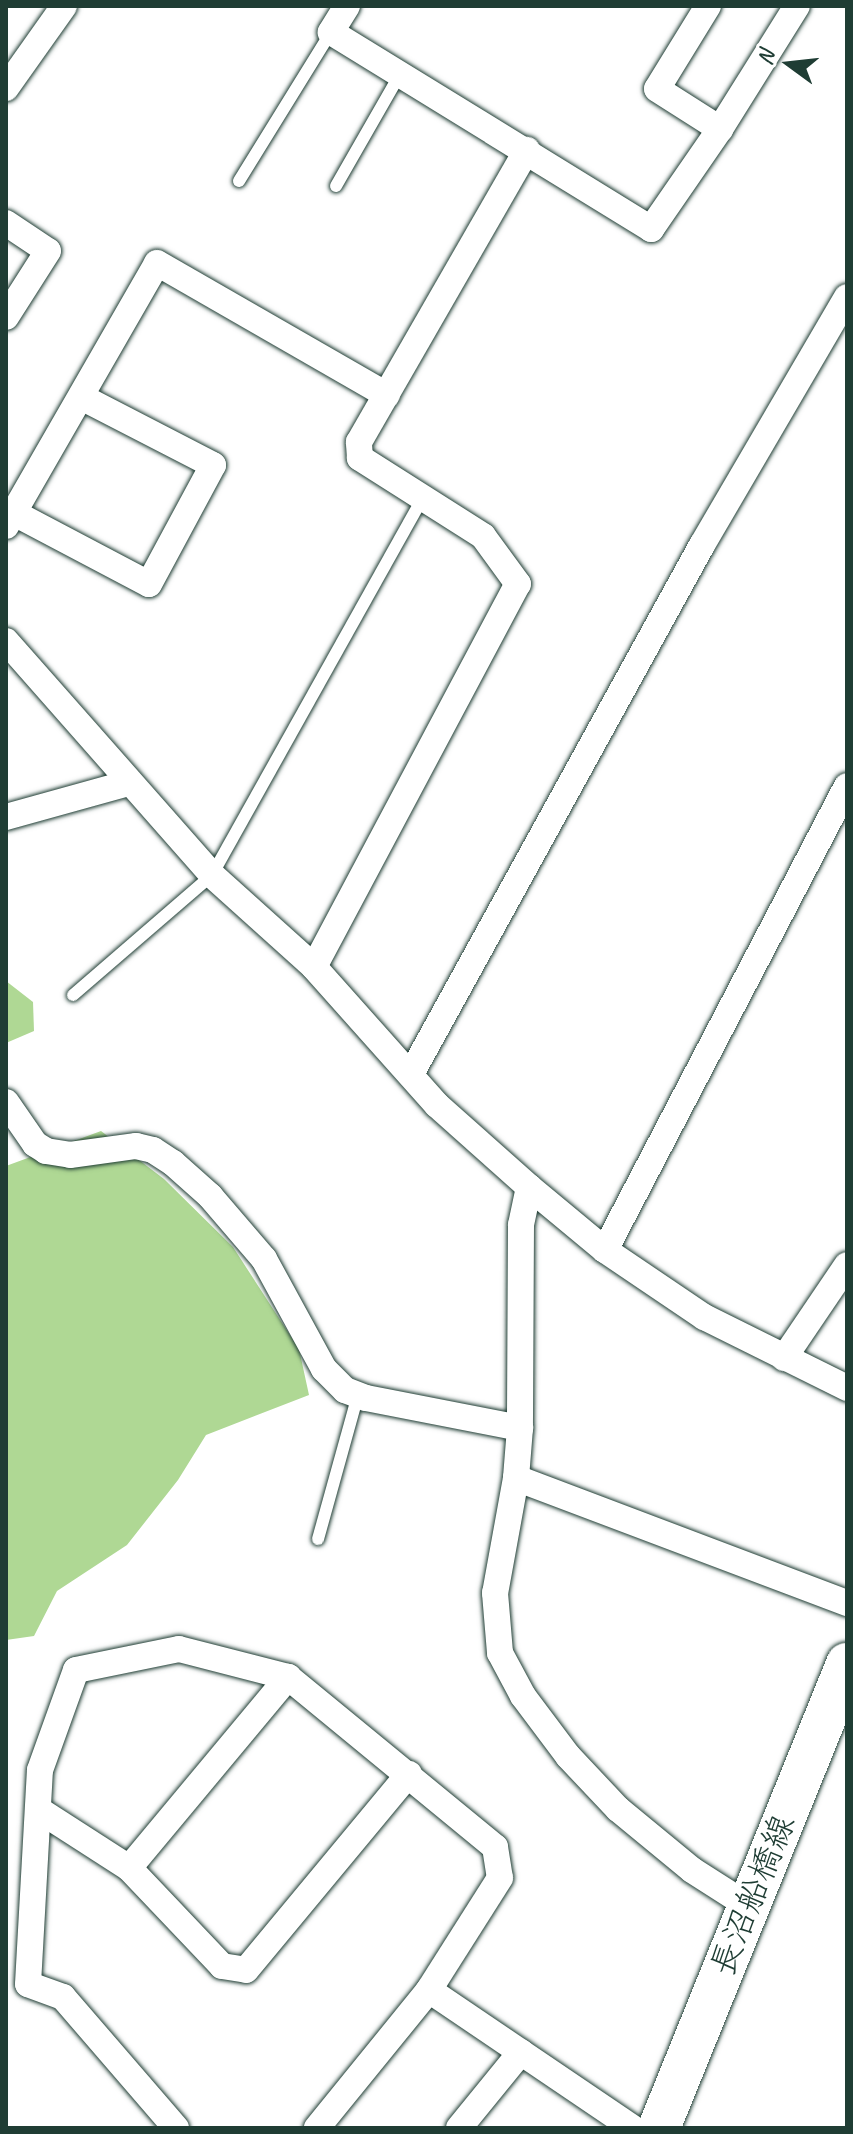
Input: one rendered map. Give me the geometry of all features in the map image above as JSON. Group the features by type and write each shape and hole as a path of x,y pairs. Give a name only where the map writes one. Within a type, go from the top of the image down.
{"main road":[{"name":"長沼船橋線","path":"659,2128 747,1905 846,1670"}],"street":[{"path":"6,88 64,6"},
{"path":"347,6 331,32 651,229 720,129 797,6"},
{"path":"708,6 657,89 720,129"},
{"path":"314,967 518,584 483,536 360,458 359,442 527,150"},
{"path":"6,223 48,251 6,317"},
{"path":"81,397 213,465 149,584 11,520 157,263 387,395"},
{"path":"411,1074 702,545 847,297"},
{"path":"6,641 212,875 314,967 437,1105 529,1187 605,1250 704,1317 847,1388"},
{"path":"6,817 129,783"},
{"path":"605,1250 847,786"},
{"path":"6,1102 35,1144 46,1151 70,1155 136,1146 153,1150 173,1163 210,1196 264,1259 324,1369 345,1390 520,1428"},
{"path":"529,1187 521,1225 520,1428 516,1478 495,1593 500,1653 523,1696 568,1756 618,1809 692,1870 747,1905"},
{"path":"784,1358 847,1265"},
{"path":"516,1478 847,1603"},
{"path":"176,2128 63,1997 17,1983 39,1810 40,1770 76,1670 179,1649 288,1677 495,1847 500,1878 429,1990 324,2126"},
{"path":"129,1868 288,1677"},
{"path":"39,1810 129,1868 222,1966 246,1970 409,1774"},
{"path":"429,1990 633,2128"},
{"path":"459,2128 521,2052"}],"lane":[{"path":"239,181 331,32"},
{"path":"336,186 399,76"},
{"path":"73,995 212,875 423,497"},
{"path":"318,1539 358,1395"}],"green space":[{"path":"6,981 33,1002 34,1031 6,1043"},
{"path":"101,1131 164,1179 233,1247 299,1349 309,1395 206,1435 178,1480 127,1545 57,1591 34,1636 6,1640 6,1166"}]}
